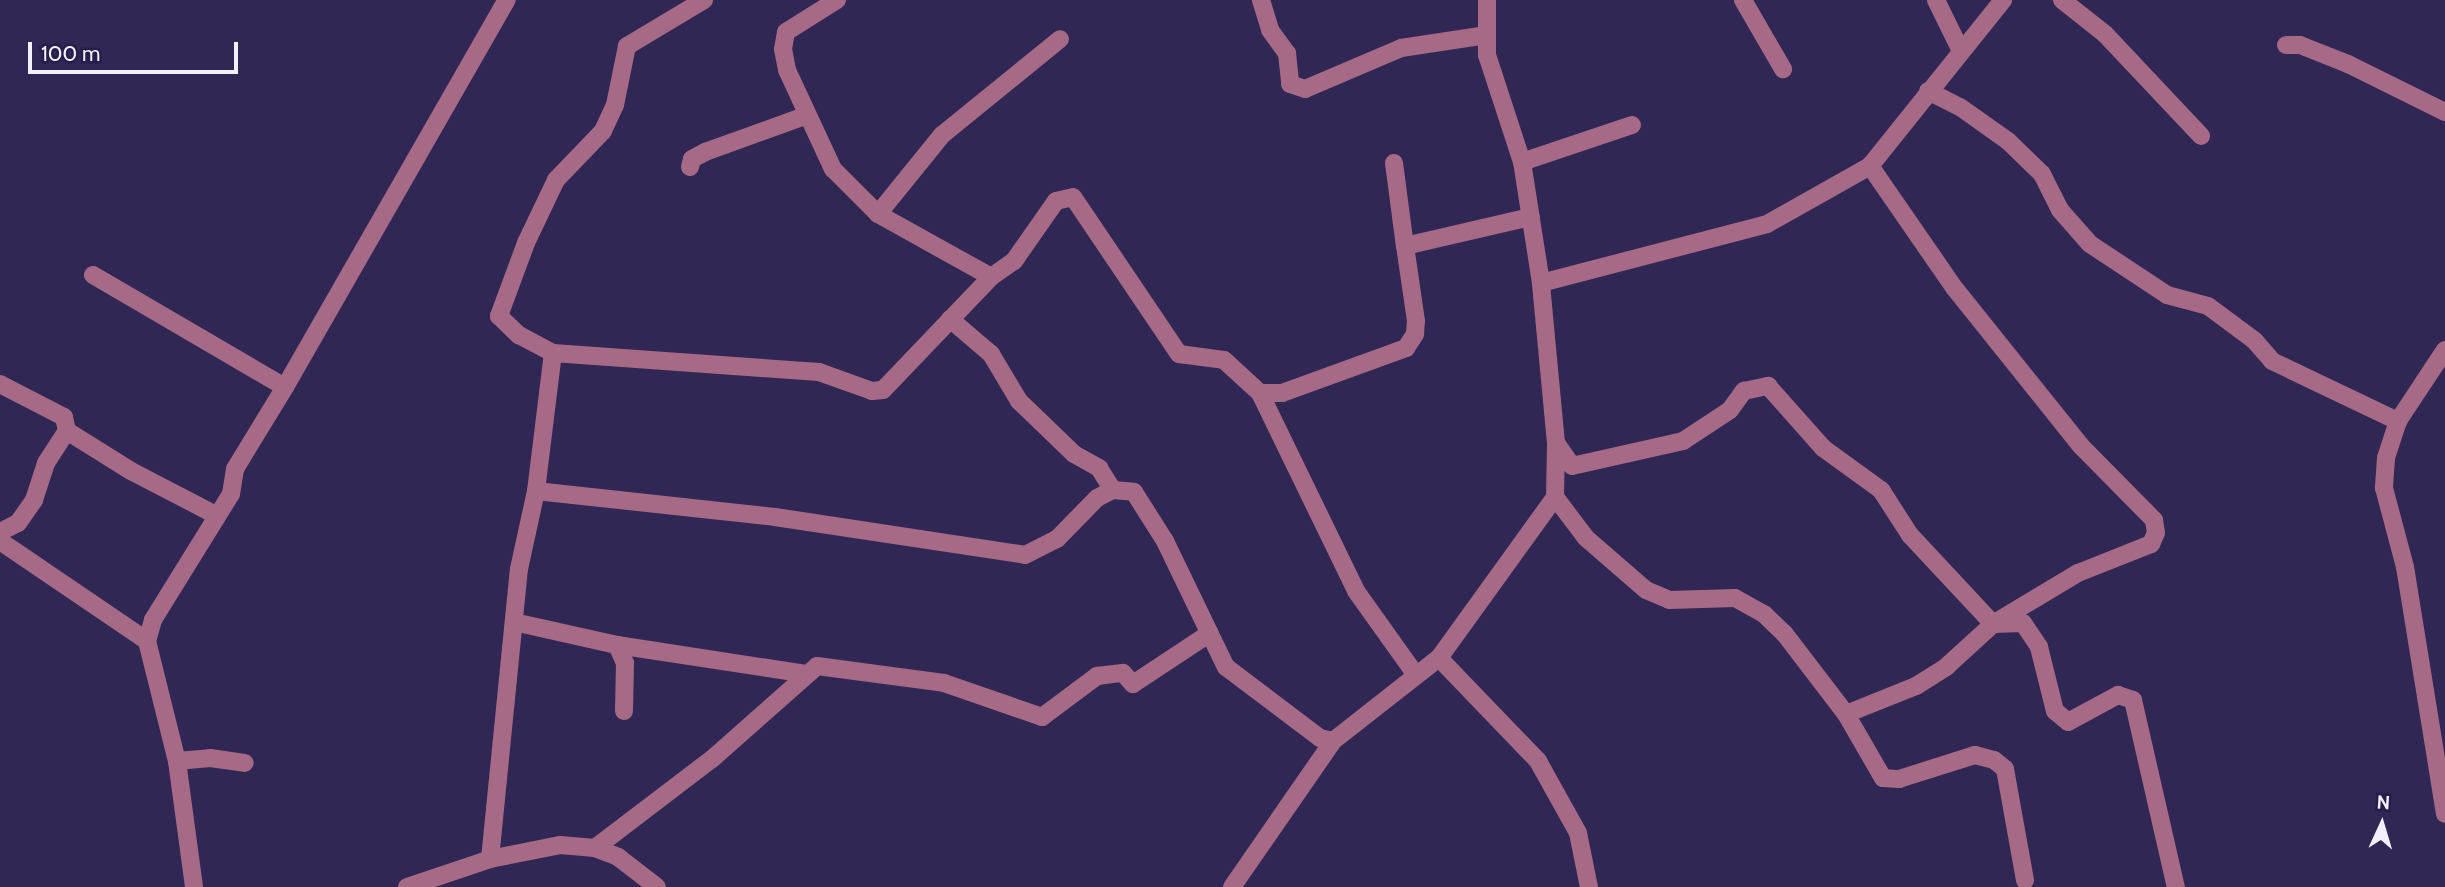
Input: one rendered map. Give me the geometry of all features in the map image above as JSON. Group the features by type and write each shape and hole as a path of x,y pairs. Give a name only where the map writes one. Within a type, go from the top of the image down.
{"street":[{"path":"194,887 177,761 147,641 153,620 231,494 235,468 285,387 507,0"},
{"path":"704,0 627,46 615,105 603,131 556,180 526,243 499,316 519,335 553,353 819,372 872,391 883,390 991,277 1014,261 1056,201 1073,197 1180,354 1224,360 1260,393 1356,591 1416,676"},
{"path":"837,0 786,32 783,49 787,69 833,169 878,214 991,277"},
{"path":"1261,0 1270,30 1287,53 1290,84 1305,89 1401,48 1487,35"},
{"path":"1232,887 1333,741 1439,658 1555,497 1556,443 1541,283 1522,162 1487,55 1487,0"},
{"path":"1743,0 1783,69"},
{"path":"1936,0 1961,51"},
{"path":"1541,283 1767,224 1870,166 2003,0"},
{"path":"2062,0 2105,34 2201,136"},
{"path":"878,214 942,135 1060,39"},
{"path":"2286,45 2300,45 2348,64 2445,112"},
{"path":"1928,91 2008,141 2042,174 2060,210 2090,244 2167,295 2208,306 2283,367 2398,421"},
{"path":"690,167 692,159 705,152 808,115"},
{"path":"1522,162 1632,125"},
{"path":"1260,393 1282,393 1406,348 1415,334 1416,321 1394,163"},
{"path":"1846,714 1926,680 1993,624 2078,573 2151,544 2154,520 2081,446 1955,289 1870,166"},
{"path":"1405,246 1531,217"},
{"path":"93,275 285,387"},
{"path":"950,319 990,354 1019,401 1074,454 1099,468 1113,490"},
{"path":"2445,350 2398,421 2386,458 2384,488 2405,567 2445,814"},
{"path":"490,859 519,569 536,491 553,353"},
{"path":"0,384 64,417 67,431 46,464 34,500 19,523 0,532"},
{"path":"1556,443 1572,466 1683,441 1730,410 1744,391 1768,386 1823,449 1881,490 1910,536 1993,624 2023,623 2039,648 2055,711 2068,722 2118,695 2133,700 2176,887"},
{"path":"67,431 131,471 216,515"},
{"path":"536,491 775,517 1026,555 1057,539 1097,498 1113,490 1134,492 1150,514 1226,667 1320,738 1333,741"},
{"path":"1555,497 1587,538 1646,590 1669,600 1735,598 1754,607 1784,633 1846,714 1883,778 1899,779 1975,755 1994,760 2005,769 2025,880"},
{"path":"0,541 147,641"},
{"path":"514,622 617,645 806,674"},
{"path":"595,848 712,759 817,666 944,683 1042,717 1097,676 1123,673 1133,684 1210,633"},
{"path":"617,645 625,663 624,711"},
{"path":"1439,658 1538,761 1578,834 1589,887"},
{"path":"177,761 210,758 245,763"},
{"path":"407,887 490,859 560,845 595,848 618,857 657,887"}]}
